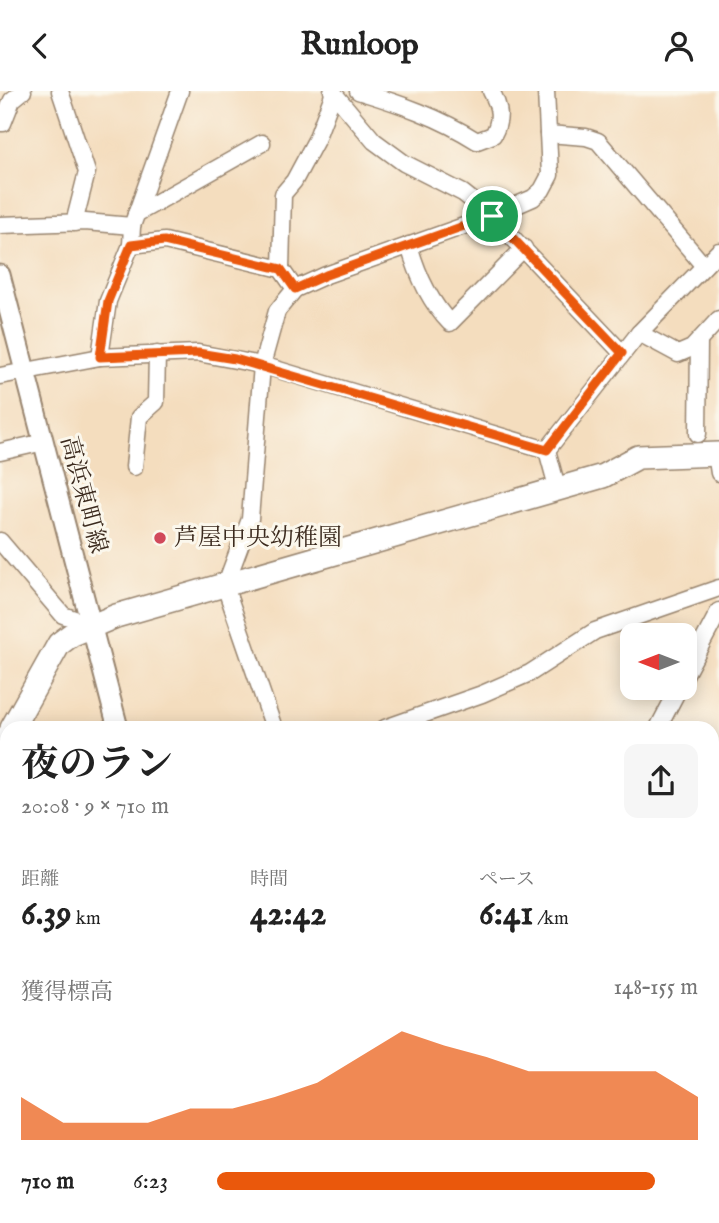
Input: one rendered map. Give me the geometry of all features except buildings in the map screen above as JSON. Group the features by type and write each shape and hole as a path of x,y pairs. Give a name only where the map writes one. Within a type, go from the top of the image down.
{"highway":[{"path":"16,721 59,644 92,625 116,616 556,487 603,476 638,457 718,460"}],"main road":[{"name":"高浜東町線","path":"0,275 116,721"}],"street":[{"path":"0,124 3,123 12,100 23,91"},
{"path":"60,91 87,172 74,223"},
{"path":"100,357 108,301 131,245 134,220 180,91"},
{"path":"358,91 420,109 477,141 484,141 494,135 499,124 499,106 491,91"},
{"path":"272,721 225,586 250,519 262,365 277,311 295,289 492,216 533,198 542,190 550,175 546,91"},
{"path":"295,289 281,269 283,194 316,140 336,92 374,141 404,163 463,193 492,216 622,353"},
{"path":"548,134 586,137 597,141 704,265"},
{"path":"0,225 134,220 262,143"},
{"path":"131,245 164,241 281,269"},
{"path":"408,245 417,272 437,309 450,323 524,248"},
{"path":"547,450 639,333 719,251"},
{"path":"639,333 678,354 699,341 719,319"},
{"path":"698,434 699,341"},
{"path":"0,376 100,357 198,353 262,365 547,450"},
{"path":"134,467 139,417 156,402 157,354"},
{"path":"0,452 44,442"},
{"path":"547,450 556,487"},
{"path":"0,541 64,615 92,625"},
{"path":"404,721 482,694 530,673 595,631 719,588"},
{"path":"697,652 719,611"},
{"path":"662,721 673,700"}],"place":[{"name":"芦屋中央幼稚園","path":"160,538"}],"route":[{"path":"492,216 608,335 622,353 547,450 235,359 198,353 100,357 108,301 131,245 164,241 281,269 295,289 326,275 492,216"}]}
